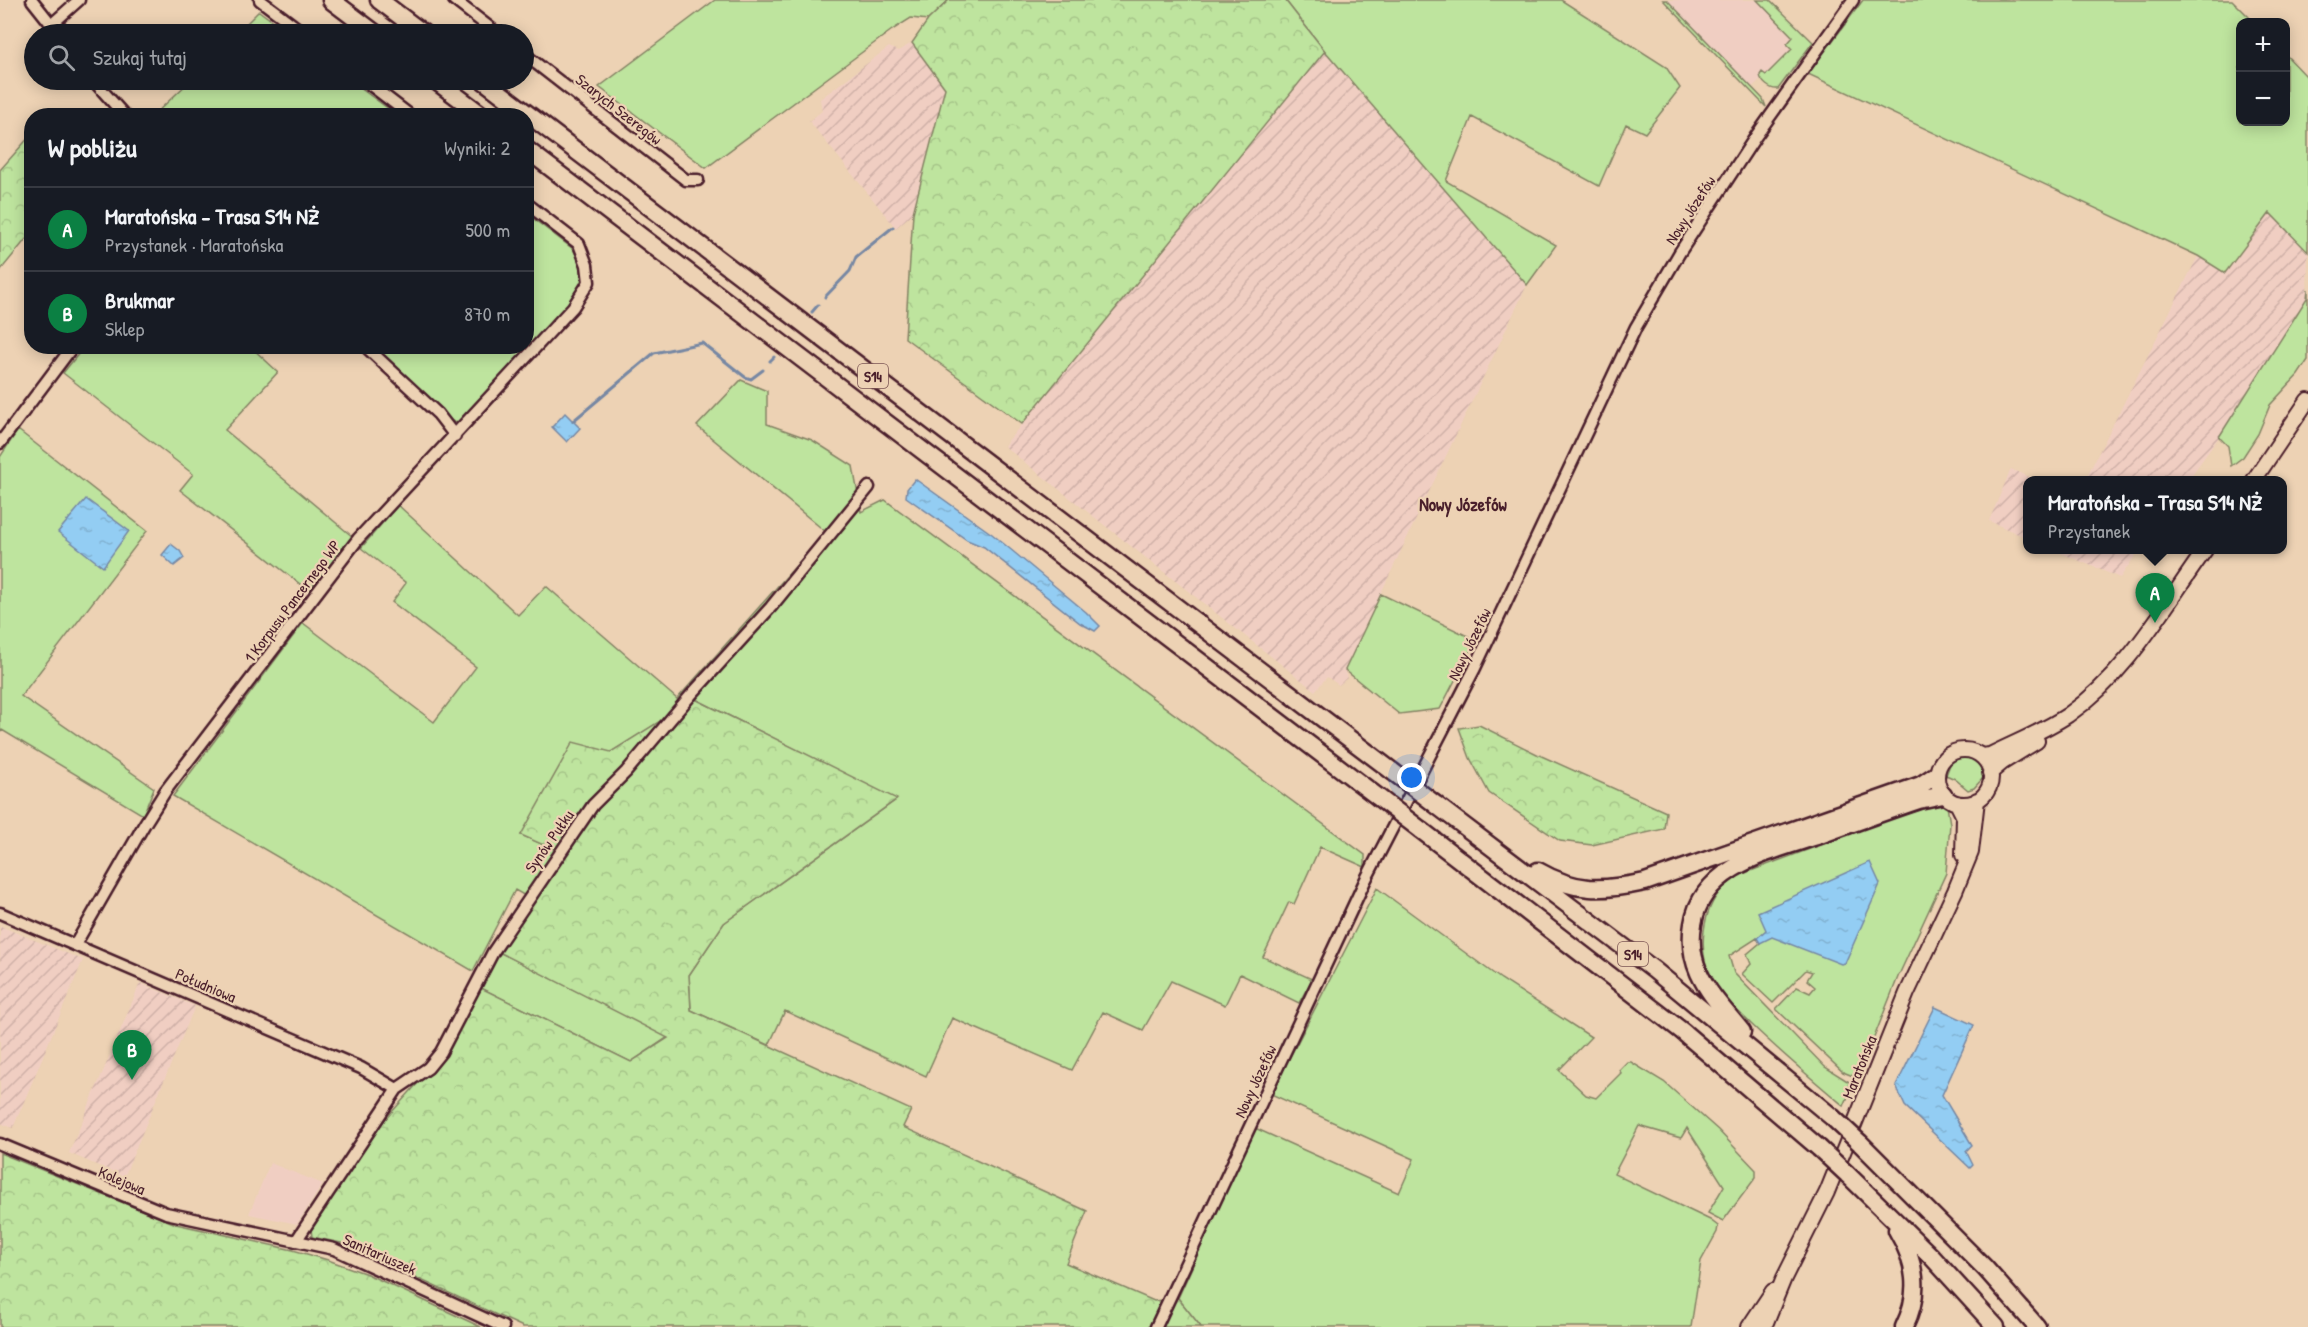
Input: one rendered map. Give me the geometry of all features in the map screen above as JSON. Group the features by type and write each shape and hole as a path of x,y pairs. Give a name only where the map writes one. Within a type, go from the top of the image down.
{"highway":[{"path":"331,0 363,24"},
{"path":"379,0 411,24"},
{"path":"448,90 472,108"},
{"name":"S14","path":"496,90 520,108"},
{"name":"S14","path":"534,119 1498,850 1766,1060 1860,1143 1985,1268 2037,1327"},
{"name":"S14","path":"534,155 1682,1031 1847,1174 1931,1256 1996,1327"},
{"path":"1498,850 1570,886 1615,888 1645,882 1694,866 1921,785 1936,775"},
{"path":"1766,1060 1714,997 1699,972 1690,937 1693,919 1706,892 1718,879 1762,855 1919,800 1950,799"},
{"path":"1884,1209 1906,1245 1915,1276 1912,1311 1904,1327"}],"main road":[{"path":"2257,476 2308,400"},
{"path":"1990,773 2054,728 2095,693 2131,655 2202,554"},
{"path":"1981,756 1990,755 2066,716"},
{"path":"1967,750 1981,756 1987,763 1990,773 1989,788 1977,800 1970,803 1950,799 1937,781 1936,775 1938,766 1950,753 1967,750"},
{"name":"Maratońska","path":"1950,799 1964,818 1963,869"},
{"name":"Maratońska","path":"1764,1327 1784,1278 1827,1192 1907,993 1963,869 1972,844 1977,800"},
{"name":"Maratońska","path":"1749,1327 1766,1300 1784,1278"}],"street":[{"path":"32,0 50,24"},
{"path":"52,24 79,0"},
{"path":"260,0 292,24"},
{"path":"454,0 485,24"},
{"name":"Nowy Józefów","path":"1156,1327 1365,881 1474,670 1636,327 1674,261 1756,136 1853,0"},
{"name":"Szarych Szeregów","path":"534,62 686,180 698,180"},
{"path":"102,90 118,108"},
{"path":"377,90 401,108"},
{"name":"1 Korpusu Pancernego WP","path":"534,209 579,244 587,265 589,282 573,307 534,350"},
{"path":"0,443 67,354"},
{"path":"374,354 438,414 455,436"},
{"name":"1 Korpusu Pancernego WP","path":"75,945 166,790 358,538 530,354"},
{"name":"Synów Pułku","path":"296,1240 397,1089 428,1068 441,1052 493,952 593,805 626,772 691,695 771,607 869,487"},
{"name":"Południowa","path":"0,913 361,1068 397,1089"},
{"name":"Kolejowa","path":"0,1144 156,1209 238,1228"},
{"name":"Sanitariuszek","path":"238,1228 296,1240 346,1254 503,1327"}],"shaded area":[{"path":"1663,0 1770,0 1810,40 1769,87 1761,79 1750,89"},
{"path":"912,43 945,88 913,213 896,228 809,121 822,111 820,99 889,47 898,51"},
{"path":"1325,51 1527,285 1345,669 1347,678 1339,685 1327,677 1315,691 1004,446"},
{"path":"2270,213 2308,252 2307,298 2219,437 2191,476 2087,476 2198,256 2225,273"},
{"path":"2011,469 2027,476 2023,476 2023,536 1989,521"},
{"path":"2063,554 2136,554 2120,578"},
{"path":"0,926 83,960 13,1128 0,1123"},
{"path":"140,983 195,1006 124,1177 69,1153"},
{"path":"270,1163 323,1184 297,1224 249,1214"}],"green space":[{"path":"715,0 949,0 928,20 911,18 892,30 706,168 599,87"},
{"path":"949,0 1285,0 1325,51 1022,424 905,338 913,213 945,88 912,43 928,20"},
{"path":"1285,0 1561,0 1666,67 1680,88 1645,133 1626,124 1599,186 1472,117 1446,181 1556,245 1527,285 1325,51"},
{"path":"1663,0 1667,0 1763,99 1766,107"},
{"path":"1757,0 1770,0 1813,42 1778,89 1766,85 1760,75 1762,72 1766,75 1792,49 1787,44 1793,37"},
{"path":"1863,0 2232,0 2250,18 2236,18 2236,126 2290,126 2290,59 2308,78 2308,252 2270,213 2225,273 2198,256 1808,74"},
{"path":"259,11 277,24 246,24"},
{"path":"180,90 363,90 387,108 161,108"},
{"path":"24,143 24,242 0,271 0,170"},
{"path":"534,219 573,249 582,266 581,283 569,306 534,345"},
{"path":"2308,289 2308,360 2298,375 2270,405 2258,434 2243,457 2231,466 2228,446 2219,437 2307,298"},
{"path":"78,354 259,354 278,372 225,430 353,537 309,591 180,490 193,474 63,373"},
{"path":"383,354 526,354 465,422 456,423 450,420"},
{"path":"741,380 767,391 767,424 812,440 853,466 861,512 885,500 1365,855 1365,867 1320,847 1294,904 1289,902 1263,957 1312,979 1299,1003 1240,974 1225,1005 1171,981 1143,1030 1103,1012 1072,1070 952,1018 926,1076 785,1011 769,1045 691,1010 689,975 724,923 896,800 696,699 611,752 521,835 565,854 534,901 515,890 473,971 173,796 303,623 434,722 476,667 392,602 406,583 361,548 398,505 518,615 546,586 677,699 826,532 697,426"},
{"path":"18,430 147,531 21,696 154,788 143,815 2,730 0,733 0,457"},
{"path":"1381,594 1476,640 1440,709 1399,714 1345,670"},
{"path":"695,699 897,799 724,923 689,975 691,1010 911,1110 903,1127 1087,1211 1066,1263 1154,1301 1178,1298 1201,1327 523,1327 341,1243 312,1237 311,1229 381,1124 443,1059 481,988 631,1062 668,1038 499,952 564,854 521,835 573,742 611,752"},
{"path":"1479,725 1537,754 1666,812 1664,829 1592,845 1560,841 1489,793 1470,758 1459,728"},
{"path":"1963,756 1977,763 1984,777 1974,788 1968,790 1946,775 1951,762"},
{"path":"1933,803 1947,806 1950,824 1946,873 1898,977 1858,1078 1843,1072 1776,1009 1797,987 1810,993 1815,987 1807,980 1812,972 1806,970 1773,1003 1742,974 1751,964 1747,954 1760,943 1757,938 1729,956 1734,973 1825,1067 1849,1082 1849,1094 1844,1106 1762,1035 1718,989 1710,976 1704,954 1706,919 1715,898 1722,889 1740,875"},
{"path":"1377,888 1501,979 1591,1037 1559,1070 1586,1095 1596,1098 1621,1073 1619,1070 1627,1062 1631,1062 1664,1082 1718,1130 1756,1170 1756,1177 1723,1221 1708,1213 1724,1186 1687,1128 1681,1138 1639,1126 1614,1174 1718,1226 1701,1261 1691,1327 1201,1327 1178,1298 1255,1128 1399,1193 1414,1159 1271,1094"},
{"path":"499,952 668,1037 631,1062 481,988"},
{"path":"0,1153 176,1224 293,1250 367,1274 481,1327 0,1327"}],"water":[{"path":"565,413 580,428 567,442 552,427"},
{"path":"915,479 992,534 1100,626 1095,631 1080,623 984,547 967,540 906,497 907,489"},
{"path":"86,499 129,531 103,567 58,532"},
{"path":"171,544 180,551 184,558 174,566 162,555"},
{"path":"1870,862 1880,884 1845,963 1841,964 1772,937 1760,943 1757,938 1766,930 1758,912"},
{"path":"1935,1007 1974,1025 1942,1095 1972,1145 1966,1151 1973,1165 1970,1168 1905,1106 1896,1086"}],"waterway":[{"path":"825,297 850,271 856,257 893,227"},
{"path":"812,312 818,305"},
{"path":"573,421 654,353 702,343 745,377 751,379 763,370"},
{"path":"770,361 774,357"}],"place":[{"name":"Maratońska - Trasa S14 NŻ","path":"2155,623"},
{"name":"Brukmar","path":"132,1080"}],"district":[{"name":"Nowy Józefów","path":"1463,504"}]}
